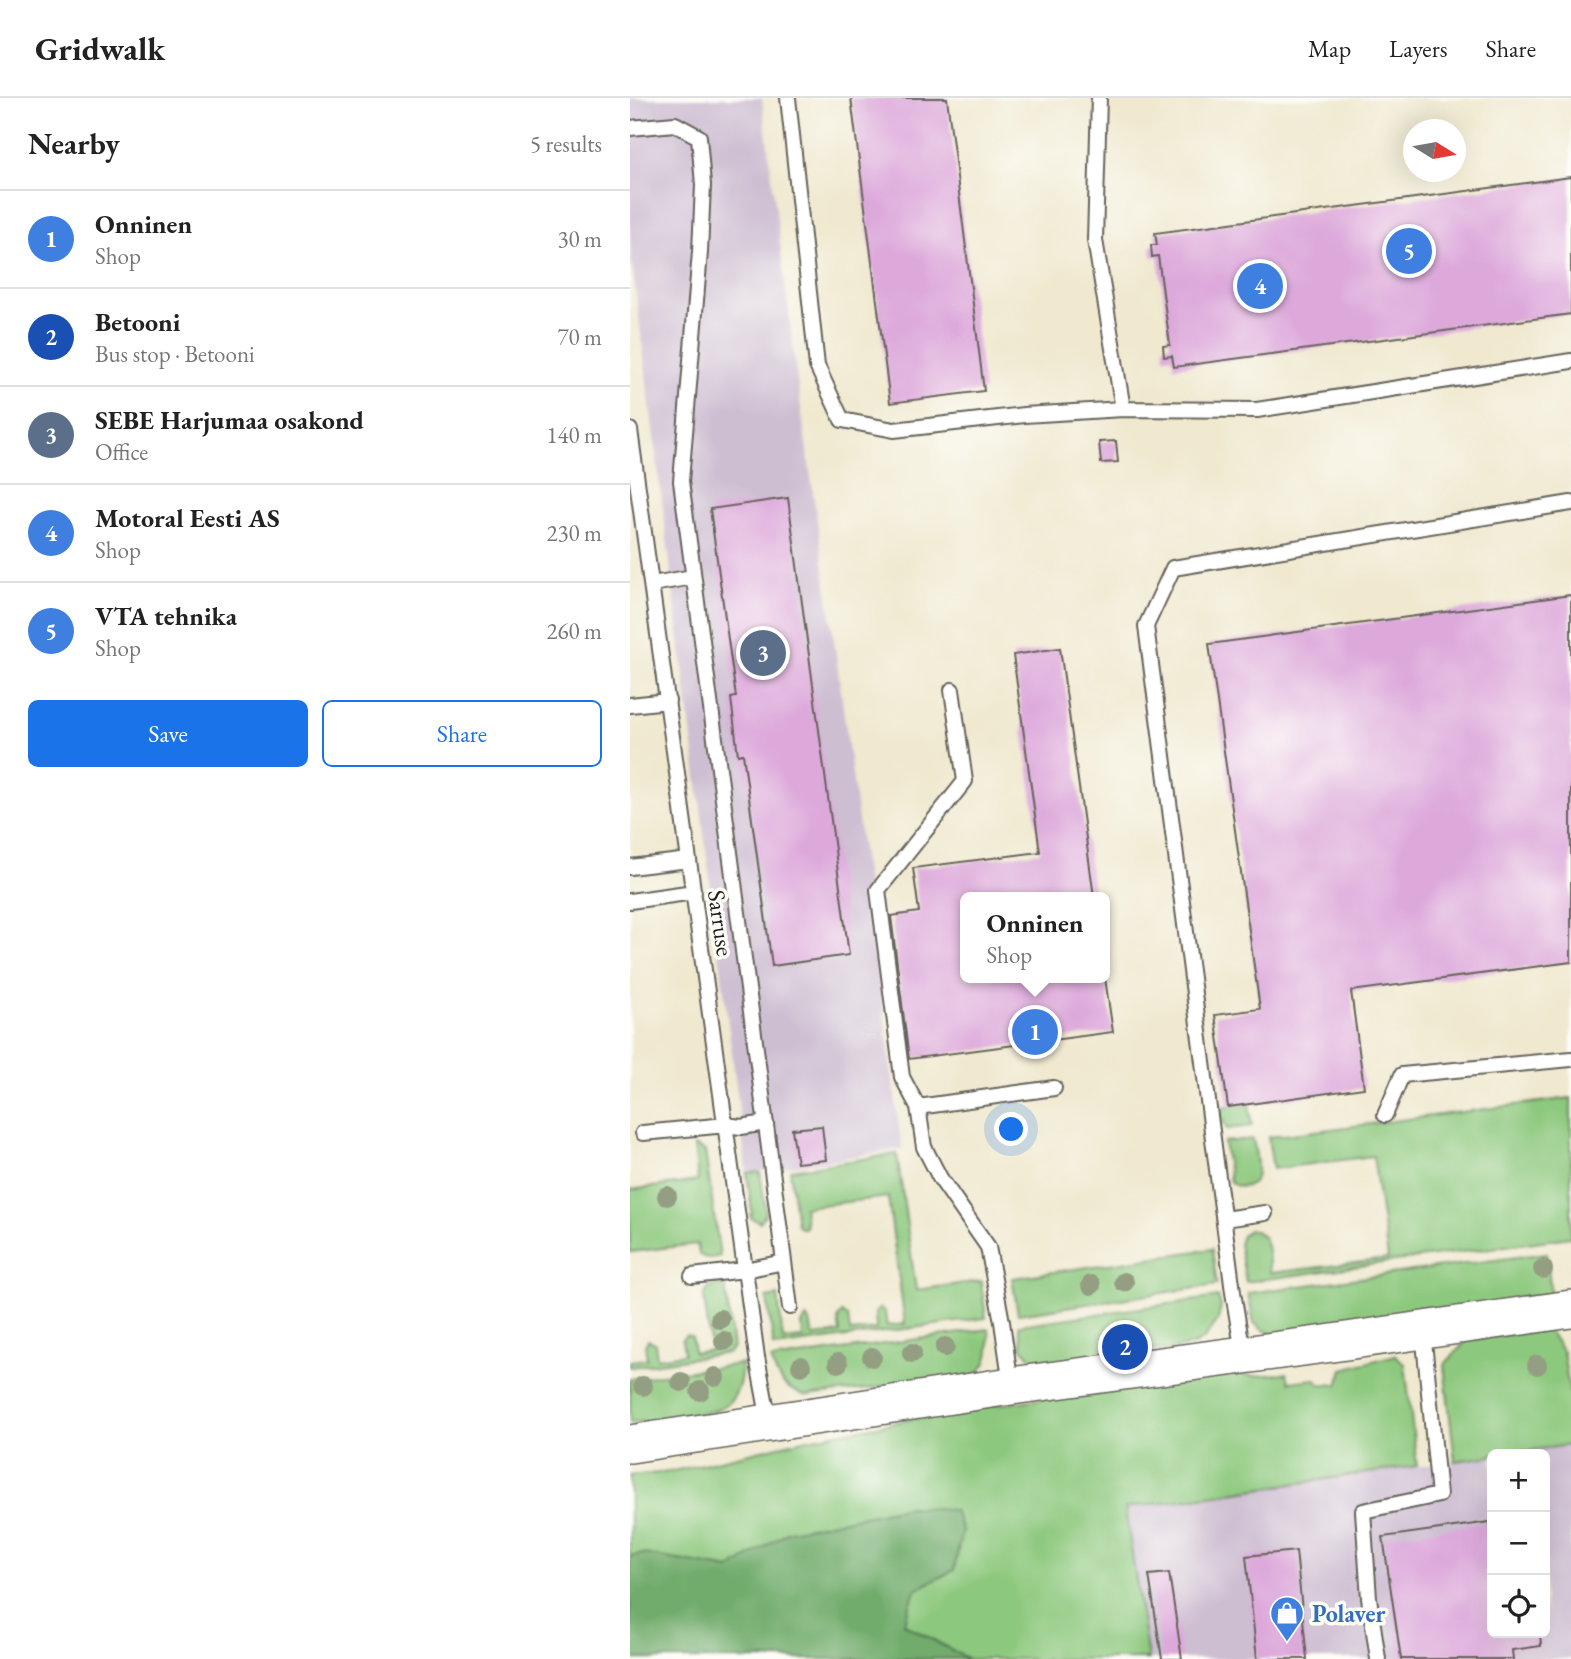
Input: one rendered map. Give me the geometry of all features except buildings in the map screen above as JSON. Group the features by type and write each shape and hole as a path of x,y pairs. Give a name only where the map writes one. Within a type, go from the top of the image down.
{"street":[{"path":"630,1445 1011,1386 1571,1308"}],"lane":[{"path":"788,98 817,366 842,420 894,430 1024,415 1123,409 1257,410 1571,361"},
{"path":"1099,98 1095,240 1123,409"},
{"path":"630,128 675,124 699,137 703,186 681,481 790,1307"},
{"name":"Sarruse","path":"630,430 635,503 652,584 757,1357 769,1423"},
{"path":"1243,1355 1146,626 1173,568 1571,503"},
{"path":"652,584 693,577"},
{"path":"953,690 965,781 878,890 902,1077 918,1107 924,1147 940,1178 988,1247 1011,1386"},
{"path":"630,705 668,701"},
{"path":"630,867 689,860"},
{"path":"630,901 694,891"},
{"path":"1385,1115 1402,1075 1571,1059"},
{"path":"918,1107 1054,1088"},
{"path":"643,1133 766,1123"},
{"path":"1224,1219 1265,1213"},
{"path":"692,1276 784,1262"},
{"path":"1378,1659 1369,1598 1363,1511 1439,1495 1423,1330"}],"shaded area":[{"path":"630,98 762,98 797,380 902,1149 747,1173 630,248"},
{"path":"1571,1445 1571,1659 1148,1659 1125,1508 1487,1457 1487,1638 1550,1638 1550,1449 1541,1449"}],"green space":[{"path":"1571,1098 1571,1237 1246,1282 1239,1244 1242,1235 1250,1229 1265,1241 1270,1273 1388,1259 1373,1156 1273,1169 1268,1137"},
{"path":"1249,1104 1252,1126 1227,1129 1216,1108"},
{"path":"1253,1139 1257,1173 1252,1183 1238,1186 1230,1182 1224,1142"},
{"path":"694,1146 705,1151 720,1256 702,1256 697,1244 630,1252 630,1190 698,1181"},
{"path":"897,1154 916,1290 981,1281 986,1318 774,1347 767,1298 778,1296 783,1340 803,1338 802,1324 806,1318 810,1322 813,1336 840,1333 838,1318 842,1313 848,1317 850,1332 876,1329 875,1313 880,1308 885,1312 887,1326 905,1324 888,1197 804,1207 806,1224 804,1228 800,1228 797,1225 790,1170"},
{"path":"760,1172 766,1213 760,1222 751,1218 747,1173"},
{"path":"1212,1249 1217,1285 1018,1314 1012,1278"},
{"path":"1547,1253 1551,1297 1279,1336 1254,1323 1248,1293"},
{"path":"725,1284 733,1348 728,1353 630,1367 630,1361 647,1359 645,1345 648,1340 655,1343 657,1358 684,1354 682,1339 686,1335 692,1337 694,1353 711,1350 704,1297 709,1289"},
{"path":"1218,1297 1221,1306 1218,1320 1205,1338 1196,1344 1166,1351 1147,1349 1146,1341 1137,1342 1131,1335 1112,1338 1108,1347 1101,1348 1102,1356 1039,1366 1022,1348 1019,1325"},
{"path":"989,1329 986,1362 973,1377 806,1396 783,1383 771,1360"},
{"path":"1548,1329 1563,1352 1571,1400 1571,1445 1541,1449 1487,1449 1487,1457 1455,1461 1444,1365 1467,1340"},
{"path":"1395,1355 1405,1364 1417,1466 1125,1508 1148,1659 968,1659 904,1624 915,1590 789,1531 730,1569 643,1554 630,1556 630,1476 669,1472 808,1439 965,1409 1231,1374 1255,1376 1287,1373 1289,1382 1316,1379 1319,1384 1338,1385 1343,1369"},
{"path":"742,1364 737,1391 727,1404 695,1415 630,1423 630,1379"},
{"path":"908,1507 954,1510 962,1530 954,1570 915,1590 904,1624 968,1659 630,1659 630,1556 643,1554 730,1569 789,1531"}],"place":[{"name":"VTA tehnika","path":"1409,251"},
{"name":"Motoral Eesti AS","path":"1260,286"},
{"name":"SEBE Harjumaa osakond","path":"763,653"},
{"name":"Onninen","path":"1035,1032"},
{"name":"Betooni","path":"1125,1347"},
{"name":"Polaver","path":"1287,1643"}]}
